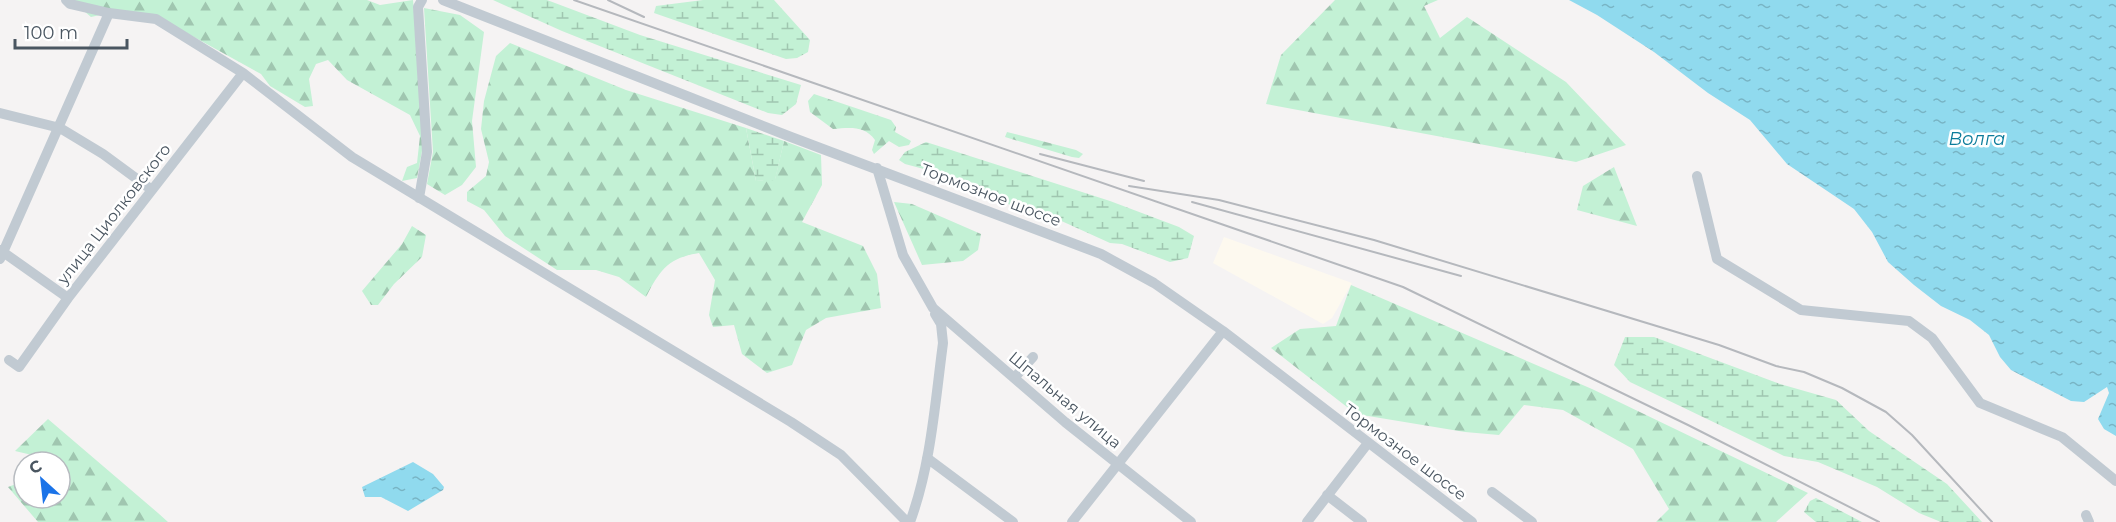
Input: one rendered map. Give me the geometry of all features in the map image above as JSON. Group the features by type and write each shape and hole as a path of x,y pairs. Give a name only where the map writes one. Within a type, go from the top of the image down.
{"street":[{"path":"66,0 70,4 109,13 156,19 243,73 352,157 791,422 841,455 908,522 918,501 927,458 943,343 940,324 933,308"},
{"path":"418,198 427,152 418,6 422,0"},
{"name":"Тормозное шоссе","path":"443,0 761,126 1101,254 1154,283 1223,331 1472,522"},
{"path":"68,298 1,253 60,128 109,13"},
{"name":"улица Циолковского","path":"9,360 19,367 68,298 243,73"},
{"path":"0,113 60,128 103,154 152,190"},
{"name":"Шпальная улица","path":"877,168 903,255 924,296 933,308 1065,422 1191,522"},
{"path":"1696,176 1717,260 1802,310 1909,321 1932,338 1980,403 2062,437 2116,481"},
{"path":"1072,522 1223,331"},
{"path":"1015,377 1033,357"},
{"path":"1306,522 1368,443"},
{"path":"927,458 1013,522"},
{"path":"1492,492 1532,522"},
{"path":"1328,495 1362,522"}],"shaded area":[{"path":"1224,237 1352,283 1332,318 1323,324 1213,263"}],"green space":[{"path":"71,0 367,0 380,5 413,0 425,135 417,178 402,181 407,167 417,163 420,136 410,115 347,80 328,60 316,64 309,79 313,106 305,107 270,86 261,74 156,16 118,11 91,17"},
{"path":"493,0 547,0 640,35 801,85 796,104 782,115 768,113 562,31"},
{"path":"703,0 774,0 810,40 808,52 797,58 786,59 654,13 656,6"},
{"path":"1335,0 1438,0 1424,6 1440,38 1467,17 1566,82 1626,145 1576,162 1266,104 1281,55"},
{"path":"424,8 460,15 484,32 472,121 476,167 462,185 445,195 427,184 433,152"},
{"path":"510,43 626,90 746,128 756,181 775,179 784,141 821,155 822,185 802,222 863,246 877,274 881,308 826,318 806,330 792,365 767,373 742,354 734,325 713,327 709,315 715,280 699,253 672,262 656,279 646,297 619,277 596,270 557,270 505,236 484,210 467,201 467,192 486,176 489,162 481,129 484,101 496,56"},
{"path":"814,94 891,120 896,127 895,132 911,141 909,145 899,147 889,141 874,154 872,150 875,140 871,135 856,128 833,129 810,112 808,101"},
{"path":"746,128 784,141 775,180 756,181"},
{"path":"1007,132 1076,150 1083,154 1079,158 1072,157 1005,137"},
{"path":"926,142 1110,201 1179,227 1194,236 1188,258 1170,262 1122,244 1110,243 1046,214 1015,208 969,181 905,164 899,160 905,152"},
{"path":"1614,167 1637,226 1577,210 1583,186"},
{"path":"894,202 912,204 981,234 978,250 963,261 922,265"},
{"path":"412,226 426,235 422,257 394,284 378,305 371,305 362,291 402,244"},
{"path":"1351,285 1592,389 1808,493 1776,522 1656,522 1669,509 1633,449 1563,410 1524,405 1499,435 1465,432 1356,414 1271,348 1300,329 1336,326"},
{"path":"1625,337 1654,337 1780,384 1836,400 1869,431 1947,484 1982,522 1941,522 1919,513 1877,487 1818,462 1784,456 1630,382 1614,365"},
{"path":"48,419 168,522 38,522 28,510 72,510 72,450 16,450"},
{"path":"1816,498 1862,522 1816,522 1804,512 1810,501"}],"water":[{"name":"Волга","path":"1569,0 2116,0 2116,436 2104,429 2098,419 2109,393 2107,387 2084,402 2071,401 2011,370 2000,357 1989,335 1970,320 1941,306 1888,262 1872,232 1854,209 1787,164 1750,120 1708,93 1654,52 1597,15"},
{"path":"413,462 433,474 444,487 443,490 408,511 381,497 365,497 362,487"}],"railway":[{"path":"574,0 1403,287 1688,425 1879,522"},
{"path":"608,0 644,17"},
{"path":"1040,154 1144,181"},
{"path":"1129,186 1219,200 1374,240 1719,345 1776,366 1804,372 1842,388 1886,412 1912,435 1992,522"},
{"path":"1192,202 1461,276"}]}
